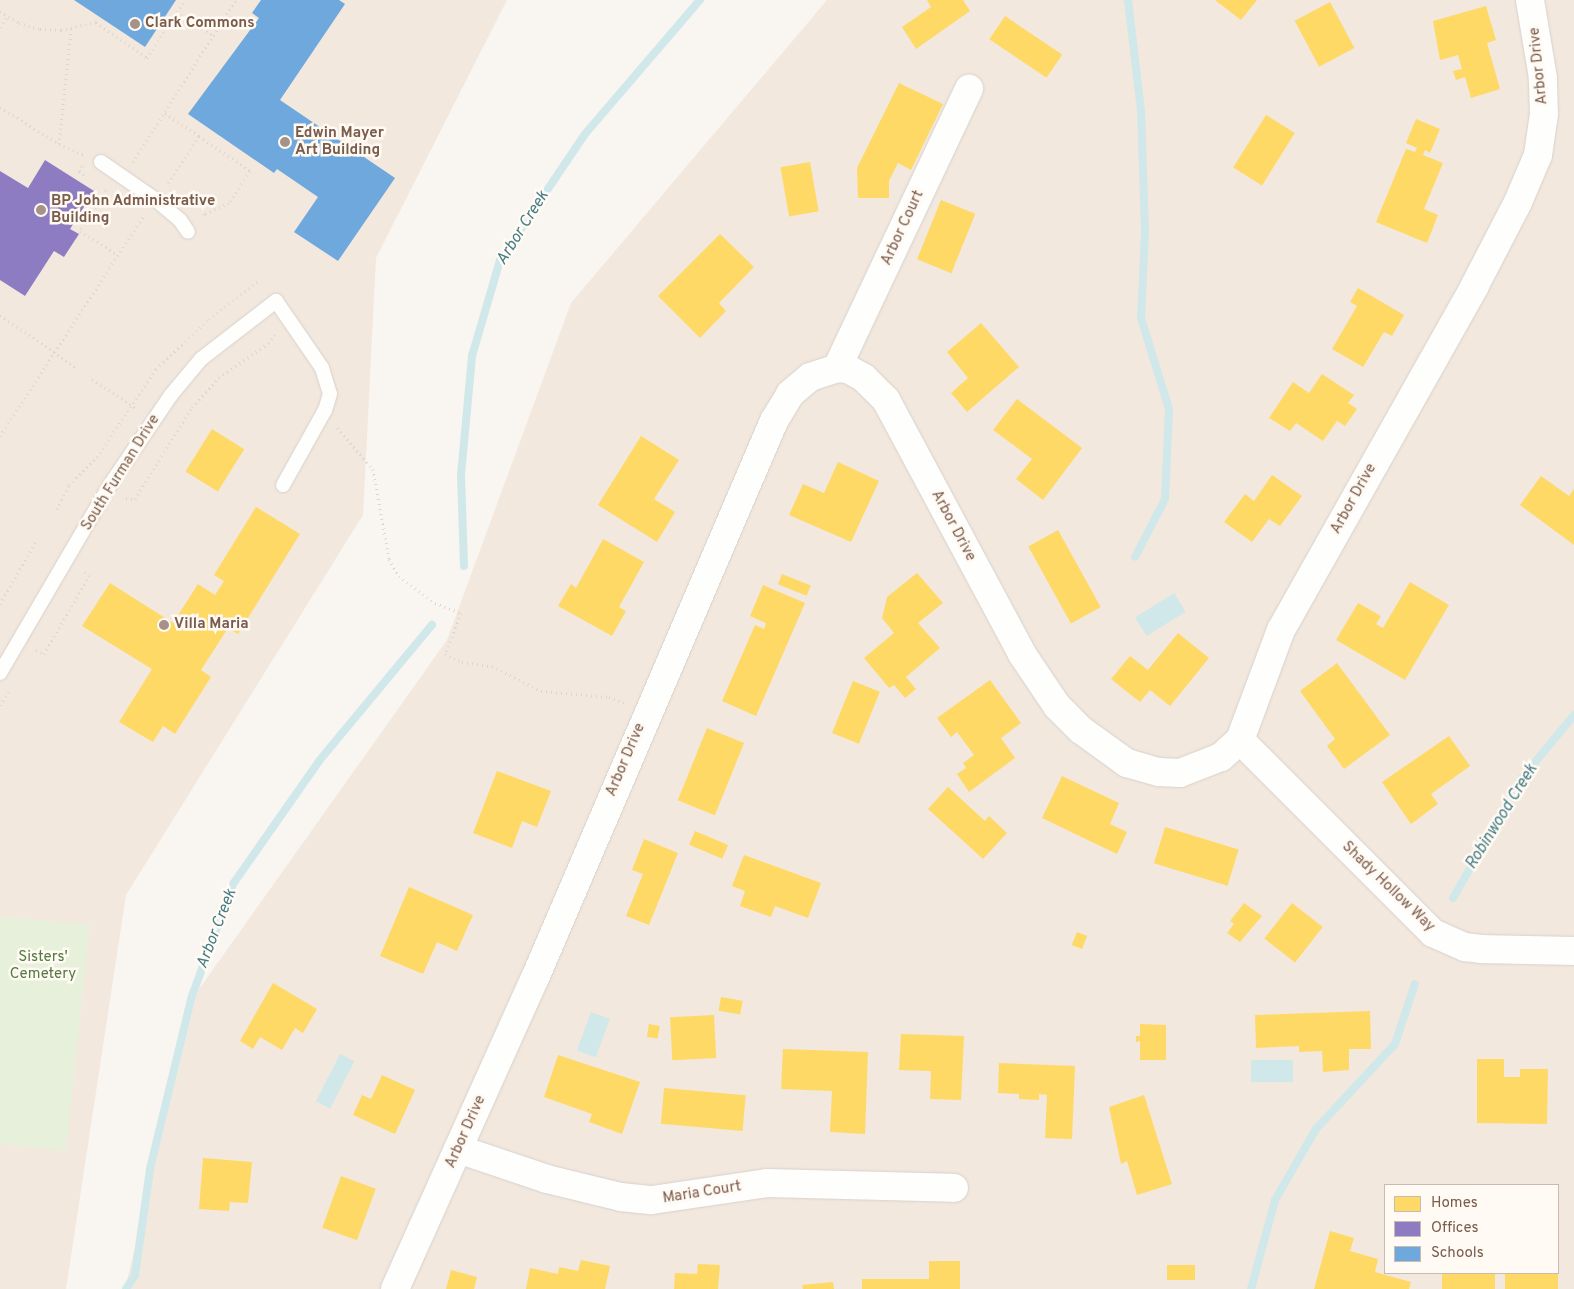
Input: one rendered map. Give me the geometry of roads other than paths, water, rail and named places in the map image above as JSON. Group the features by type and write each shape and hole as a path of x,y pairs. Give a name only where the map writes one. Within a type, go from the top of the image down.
{"street":[{"name":"Arbor Drive","path":"395,1289 535,978 646,713 774,421 800,384 824,370 848,369 864,378 886,400 1022,654 1057,706 1081,730 1127,763 1158,772 1195,770 1220,757 1240,740 1281,630 1474,287 1518,202 1538,155 1544,114 1543,78 1530,0"},
{"name":"Arbor Court","path":"837,368 969,89"},
{"name":"Shady Hollow Way","path":"1240,740 1433,933 1465,947 1574,951"},
{"name":"Maria Court","path":"458,1149 547,1179 652,1200 766,1183 954,1188"}],"lane":[{"path":"101,162 156,200 180,220 188,232"},
{"name":"South Furman Drive","path":"0,673 108,488 171,395 201,359 276,301 322,368 330,394 325,410 284,485"}],"water":[{"path":"1174,593 1186,612 1147,636 1135,617"},
{"path":"591,1012 610,1019 596,1057 577,1051"},
{"path":"340,1054 354,1061 330,1108 316,1101"},
{"path":"1251,1060 1293,1060 1293,1082 1251,1082"}],"waterway":[{"name":"Arbor Creek","path":"464,566 461,475 472,356 500,260 585,134 700,0"},
{"path":"1128,0 1141,110 1145,231 1141,318 1169,409 1165,499 1135,557"},
{"name":"Arbor Creek","path":"126,1289 135,1275 150,1169 192,996 233,884 319,761 432,625"},
{"name":"Robinwood Creek","path":"1453,898 1522,778 1574,715"},
{"name":"Robinwood Creek","path":"1251,1289 1275,1200 1316,1129 1395,1044 1415,984"}],"place":[{"name":"Clark Commons","path":"135,24"},
{"name":"Edwin Mayer Art Building","path":"285,142"},
{"name":"BP John Administrative Building","path":"41,210"},
{"name":"Villa Maria","path":"164,625"}],"park label":[{"name":"Sisters' Cemetery","path":"43,966"}]}
